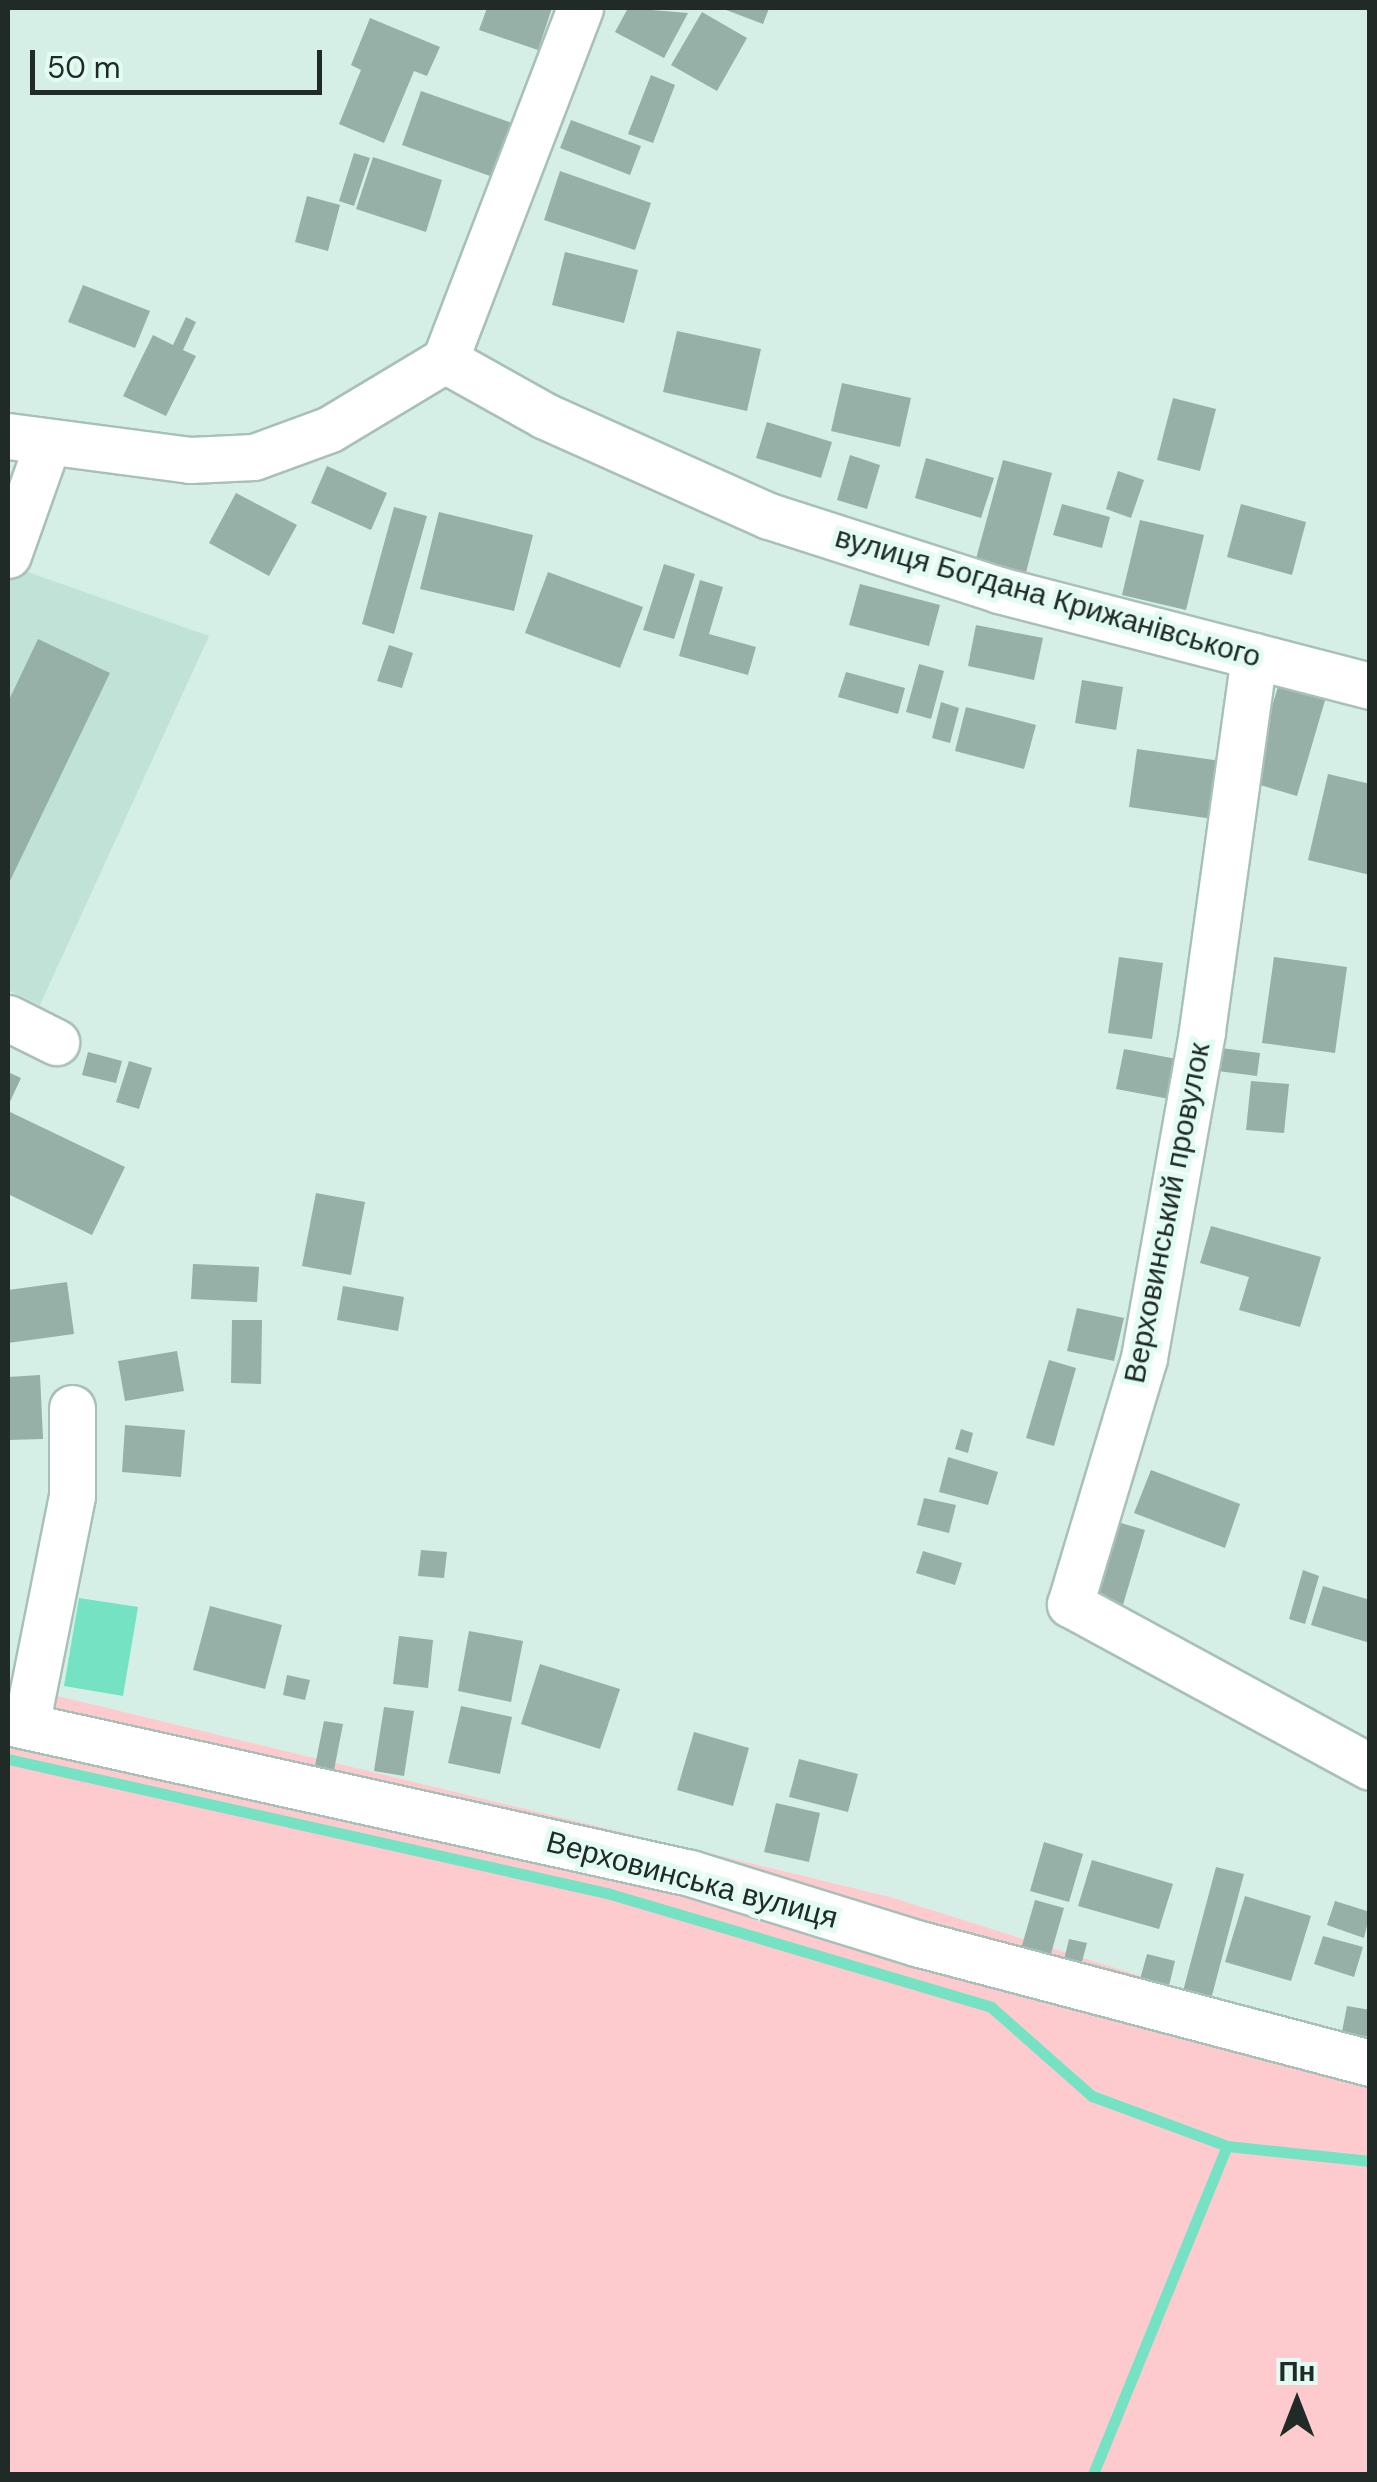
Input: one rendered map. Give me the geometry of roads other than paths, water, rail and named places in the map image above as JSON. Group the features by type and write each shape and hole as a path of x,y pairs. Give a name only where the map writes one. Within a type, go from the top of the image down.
{"street":[{"path":"8,555 28,440 190,460 254,458 330,429 445,360 580,8"},
{"name":"вулиця Богдана Крижанівського","path":"445,360 546,416 769,516 999,590 1370,686"},
{"name":"Верховинський провулок","path":"1254,656 1202,1032 1144,1358 1070,1604 1370,1767"},
{"path":"8,1018 56,1042"},
{"path":"17,1724 72,1496 72,1408"},
{"name":"Верховинська вулиця","path":"17,1724 690,1873 933,1948 1370,2064"}],"waterway":[{"path":"8,1759 607,1893 991,2007 1092,2096 1227,2146"},
{"path":"1093,2474 1227,2146 1370,2161"}]}
